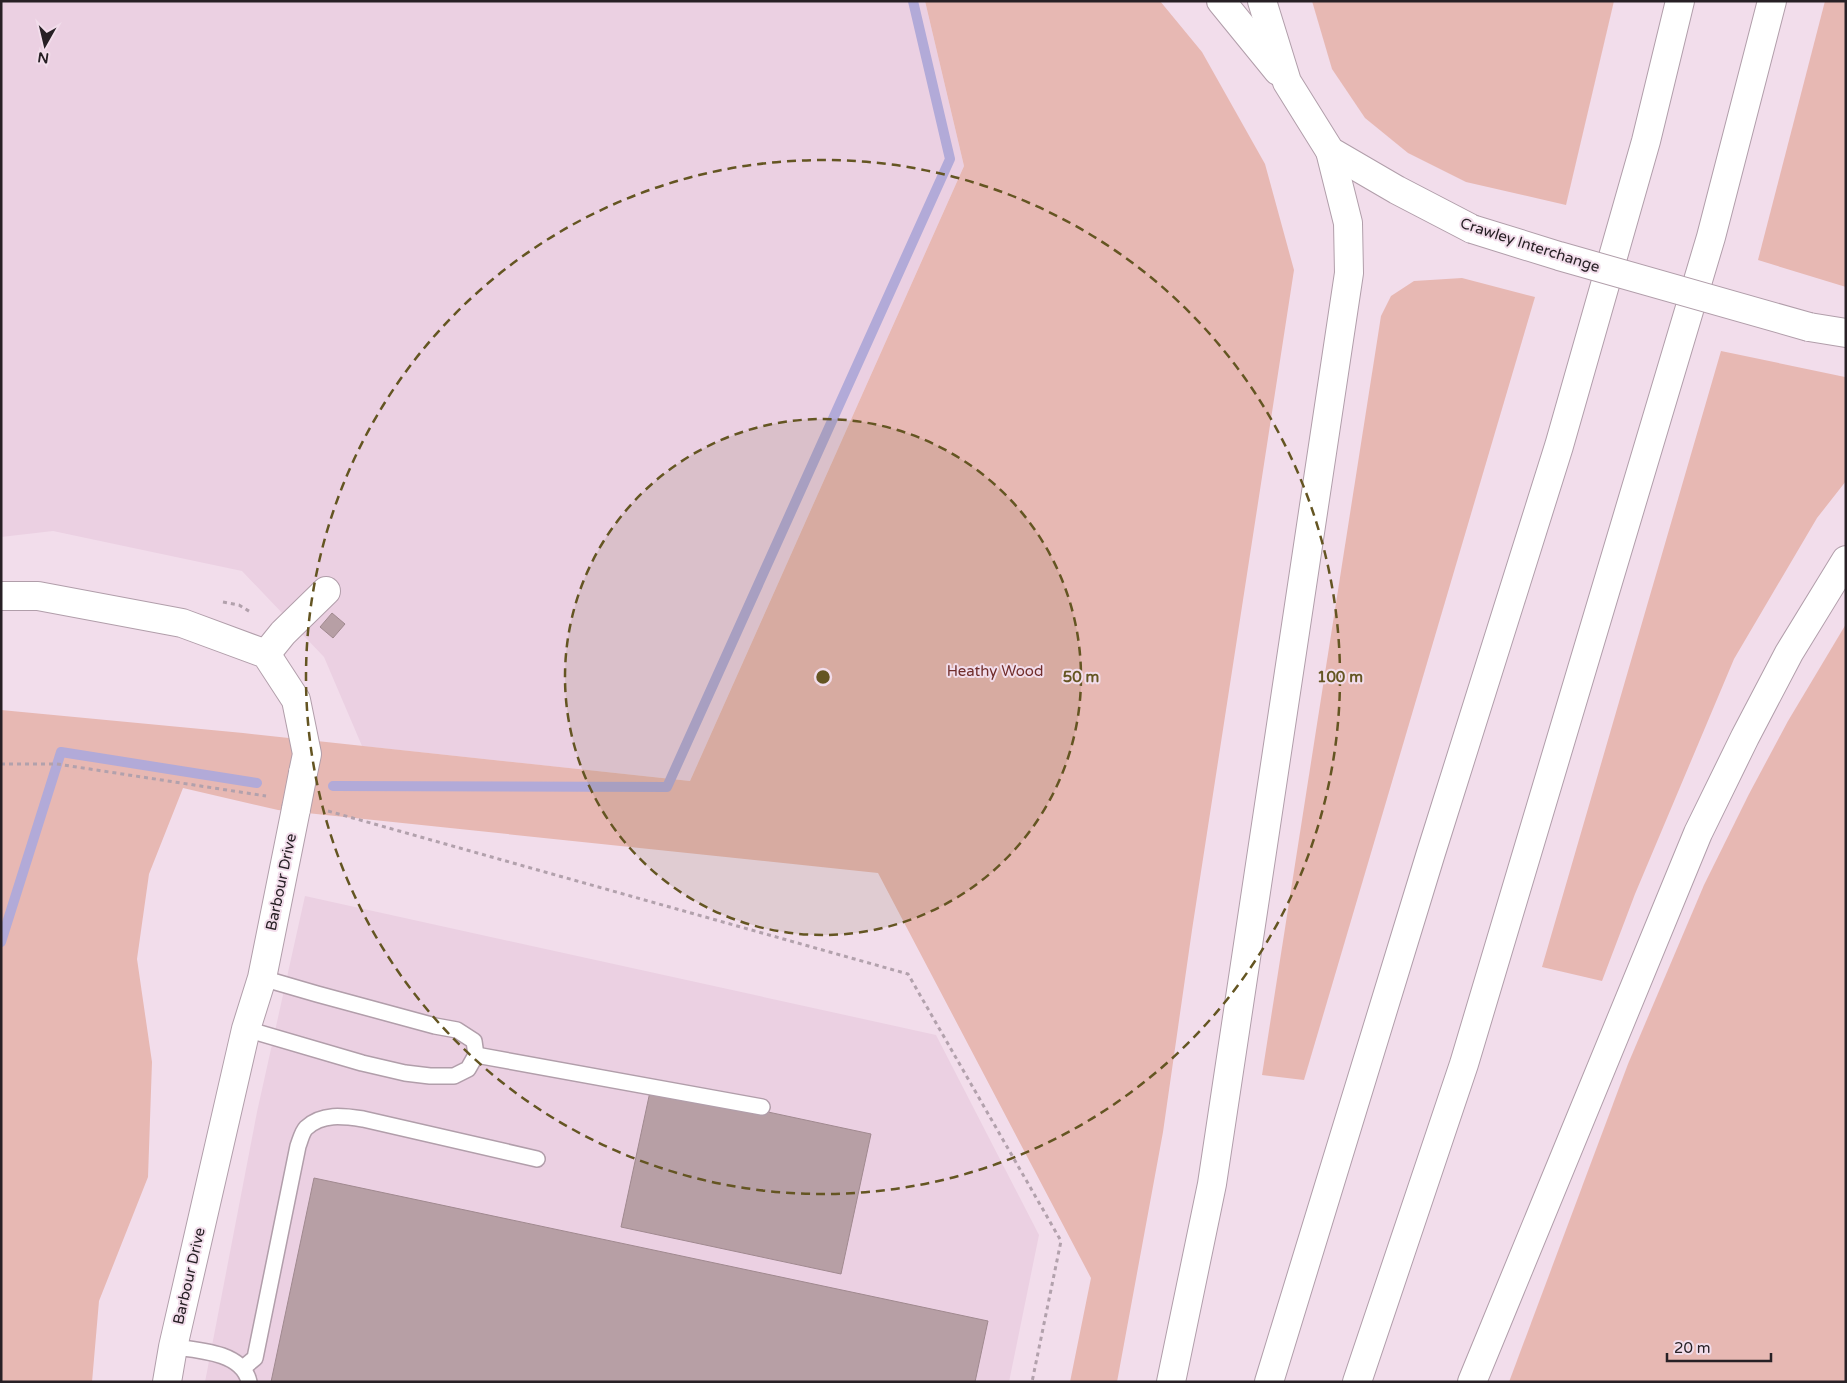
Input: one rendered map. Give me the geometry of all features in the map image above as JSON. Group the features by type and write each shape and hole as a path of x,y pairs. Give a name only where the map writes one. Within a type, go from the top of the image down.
{"main road":[{"path":"1221,1 1287,82"},
{"name":"Crawley Interchange","path":"1262,1 1287,82 1330,151 1397,190 1472,229 1568,259 1809,327 1846,333"},
{"path":"1269,1382 1427,866 1559,446 1646,141 1680,1"},
{"path":"1357,1382 1464,1064 1708,246 1772,1"},
{"path":"1171,1382 1212,1184 1348,273 1348,223 1330,151"},
{"path":"1472,1382 1698,833 1789,653 1846,560"},
{"path":"1,596 38,596 182,623 266,654 283,633 326,591"},
{"name":"Barbour Drive","path":"167,1382 173,1347 246,1029 262,978 285,803 304,773 307,754 296,700 266,654"}],"lane":[{"path":"246,1029 362,1063 430,1076 454,1076 468,1069 476,1056 474,1041 457,1030 435,1026 262,978"},
{"path":"476,1056 762,1107"},
{"path":"173,1347 222,1356 239,1364 246,1375 255,1358 298,1146 304,1129 317,1121 336,1115 363,1119 537,1159"}],"path":[{"path":"220,602 239,605 283,633"},
{"path":"1,764 57,764 285,803"},
{"path":"324,810 908,974 1061,1240 1032,1382"}],"shaded area":[{"path":"1,1 925,1 964,166 690,781 362,746 324,657 242,571 53,531 1,537"},
{"path":"305,896 936,1035 1039,1235 1009,1382 205,1382 257,1112"}],"green space":[{"name":"Heathy Wood","path":"925,1 1160,1 1202,52 1265,164 1294,270 1192,930 1163,1132 1117,1382 1070,1382 1091,1278 878,873 278,810 183,788 149,874 137,959 152,1062 148,1177 99,1301 92,1382 1,1382 1,710 243,733 690,781 964,166"},
{"path":"1312,1 1614,1 1566,205 1466,182 1408,153 1365,118 1332,69"},
{"path":"1825,1 1846,1 1846,287 1758,260"},
{"path":"1462,278 1535,297 1304,1080 1262,1075 1381,316 1391,296 1414,281"},
{"path":"1721,351 1845,377 1846,481 1817,518 1734,659 1635,894 1602,981 1542,967"},
{"path":"1846,624 1846,1382 1509,1382 1628,1064 1704,885 1788,721"}],"building":[{"path":"332,613 345,624 333,638 320,627"},
{"path":"651,1087 871,1134 841,1274 621,1227"},
{"path":"314,1178 988,1321 975,1382 271,1382"}],"waterway":[{"path":"333,786 667,787 950,159 913,1"},
{"path":"1,942 61,752 257,783"}]}
